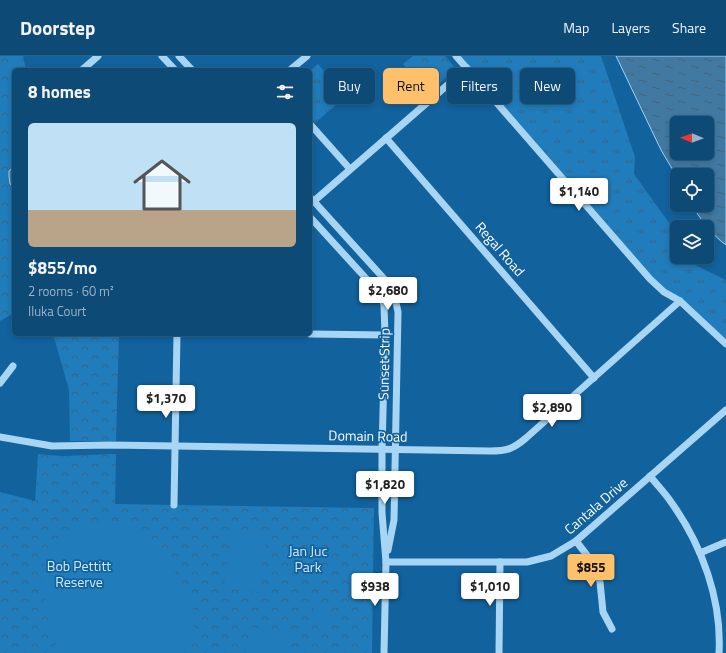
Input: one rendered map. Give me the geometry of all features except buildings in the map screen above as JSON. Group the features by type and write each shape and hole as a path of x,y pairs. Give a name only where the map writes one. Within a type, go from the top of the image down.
{"street":[{"path":"84,68 98,56"},
{"path":"162,56 173,68"},
{"path":"179,56 190,68"},
{"path":"292,68 307,56"},
{"path":"456,56 467,68"},
{"path":"312,199 350,169 447,85"},
{"path":"498,104 650,278 664,292 680,301 726,344"},
{"path":"312,126 350,169"},
{"name":"Regal Road","path":"386,138 594,378"},
{"name":"Sunset Strip","path":"312,199 387,282 395,297 398,312 394,520 386,562"},
{"name":"Sunset Strip","path":"312,219 378,291 384,305 385,335 382,450 382,513 386,562 384,653"},
{"name":"Domain Road","path":"0,437 52,446 110,445 382,450 507,450 518,444 680,301"},
{"path":"312,334 385,335"},
{"path":"174,505 177,336"},
{"path":"0,383 13,366"},
{"name":"Cantala Drive","path":"386,562 527,562 540,560 558,552 576,541 726,410"},
{"path":"650,476 682,518 700,553 714,600 722,650"},
{"path":"576,541 593,563 600,582 603,612 612,629"},
{"path":"700,553 726,542"},
{"path":"499,653 500,562"}],"green space":[{"path":"0,56 23,56 26,68 12,68 12,314 0,321"},
{"path":"413,56 445,56 455,68 447,68 447,77 439,84 439,68 406,68 403,64"},
{"path":"456,56 601,56 635,157 634,174 670,224 670,264 693,264 726,280 726,344 664,292 498,104 512,104 512,68 467,68"},
{"path":"318,64 324,71 324,104 337,104 315,123 312,119 312,69"},
{"path":"54,336 119,336 116,441 70,441 69,390"},
{"name":"Bob Pettitt Reserve","path":"38,454 61,456 116,454 115,504 374,508 372,653 0,653 0,492 35,501"},
{"path":"104,522 129,527 144,535 170,564 185,587 193,605 194,625 184,653 60,653 49,620 43,590 42,576 44,562 50,549 59,538 70,529 83,524"},
{"path":"232,532 266,537 259,592 224,588"},
{"path":"314,603 331,604 330,624 313,623"},
{"path":"250,627 291,631 287,653 245,653"}],"water":[{"path":"616,56 726,56 726,245 714,235 714,220 702,220 696,212 714,212 714,168 672,168 661,150"},
{"path":"12,169 12,185 10,184 9,171"}],"park label":[{"name":"Jan Juc Park","path":"308,560"}]}
